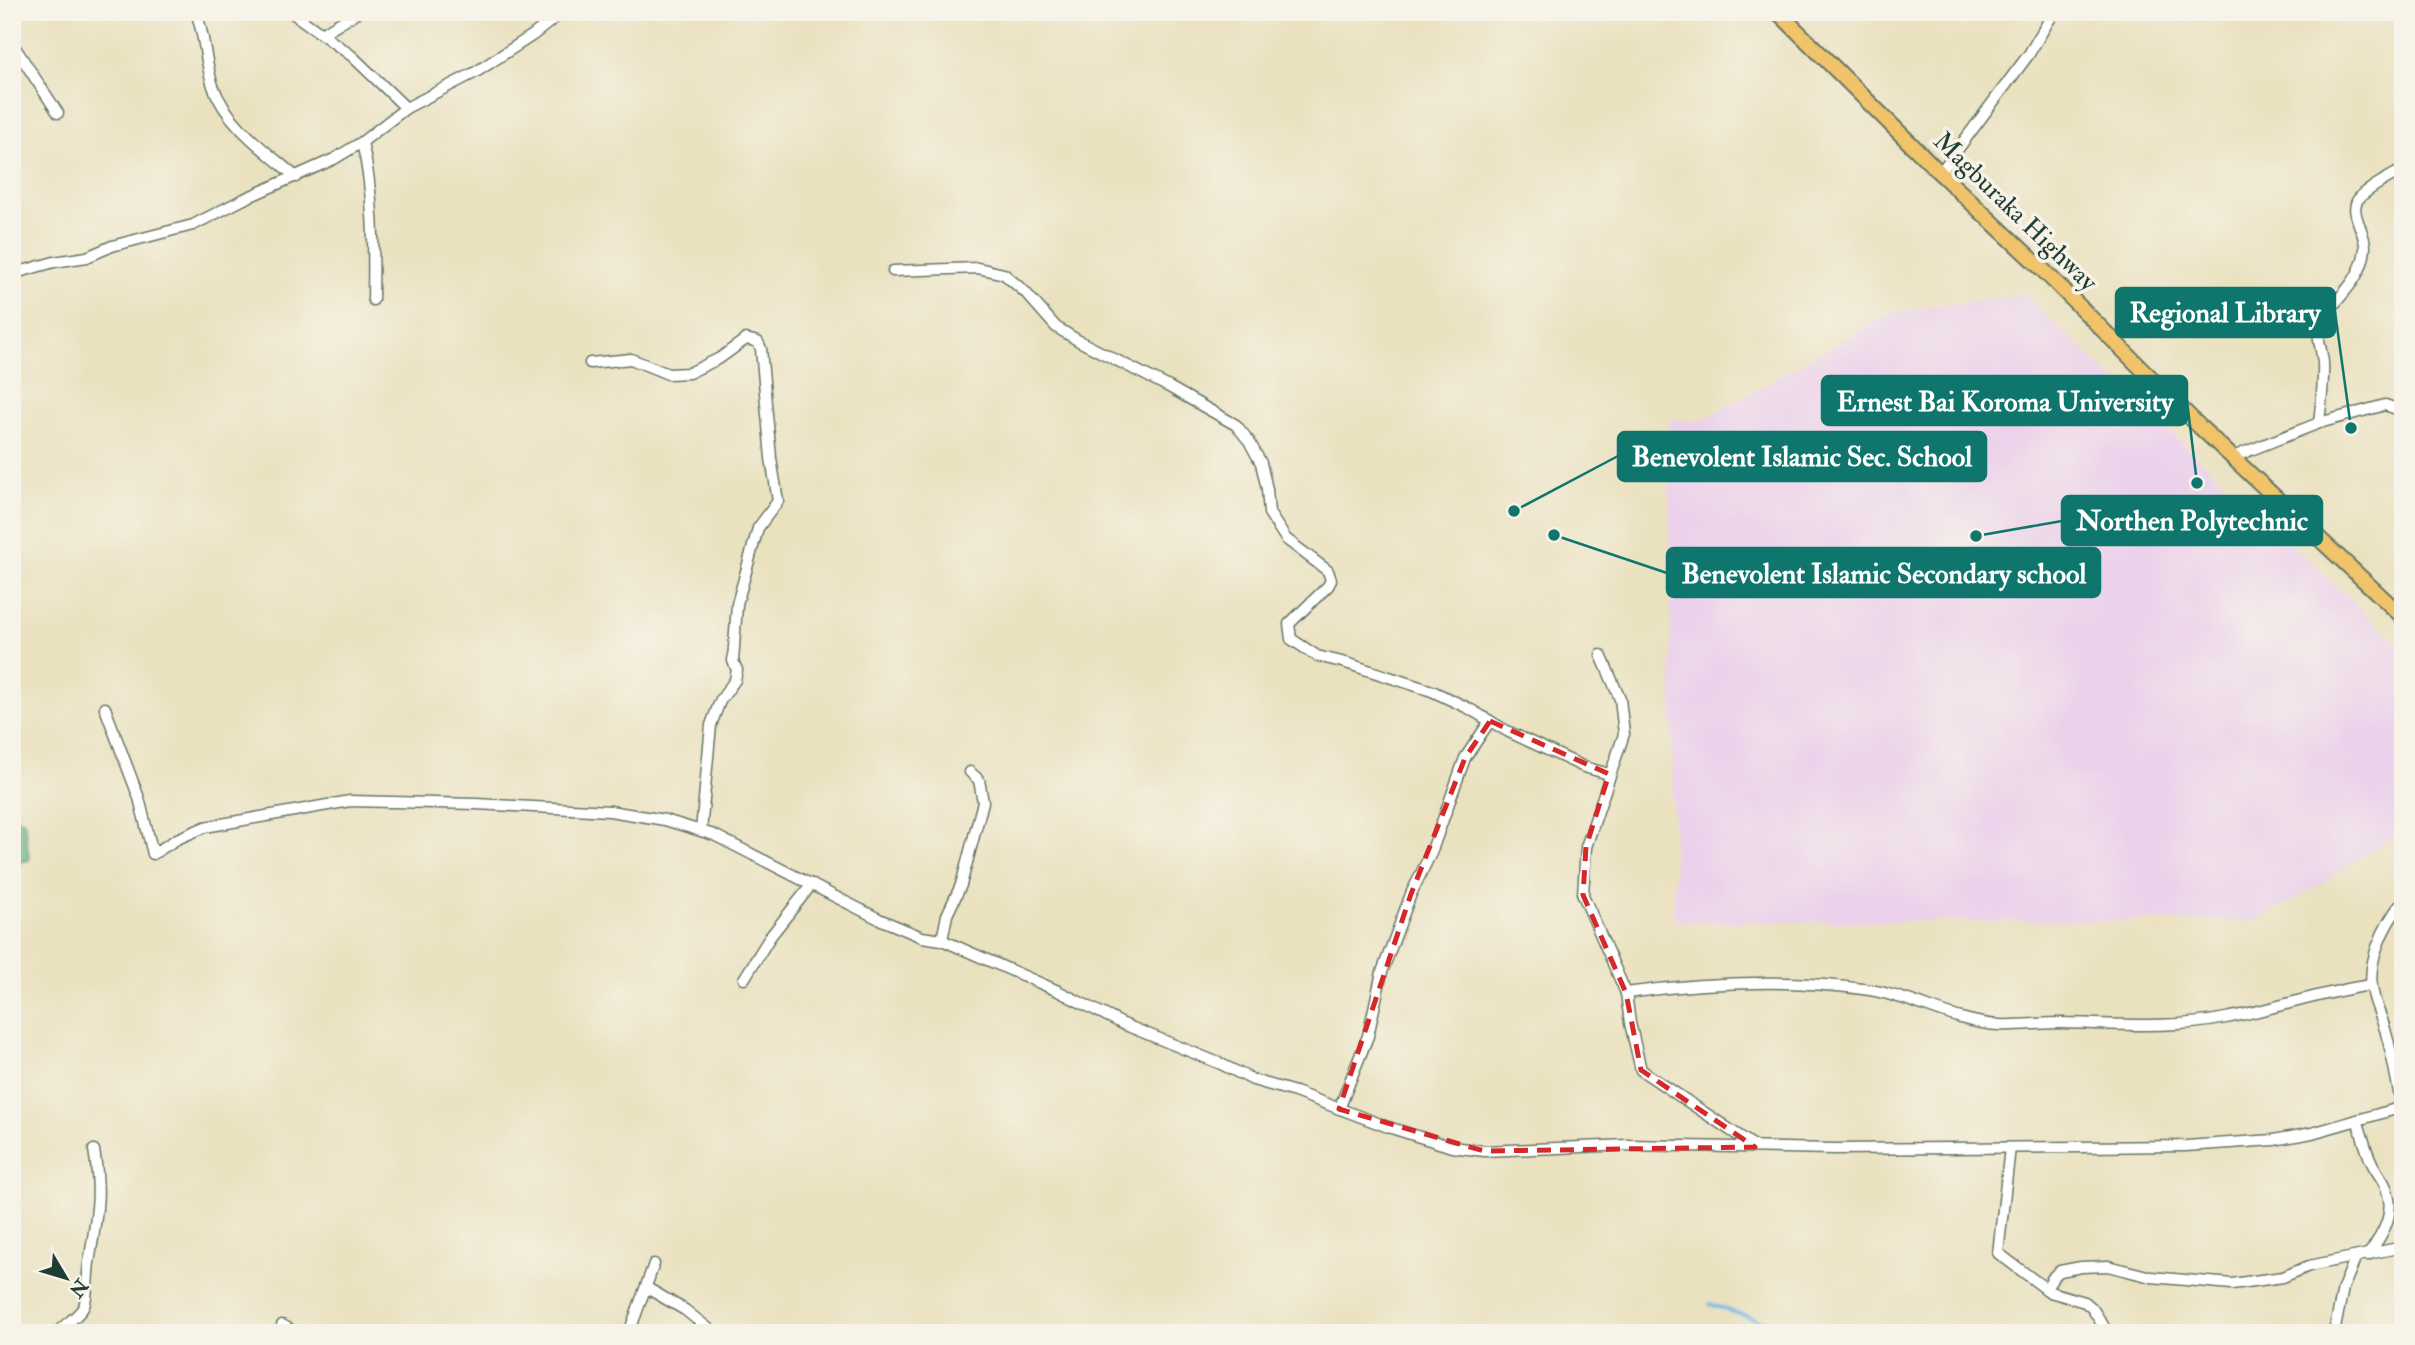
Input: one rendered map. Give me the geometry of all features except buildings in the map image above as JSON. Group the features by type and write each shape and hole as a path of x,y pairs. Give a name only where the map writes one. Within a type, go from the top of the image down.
{"main road":[{"name":"Magburaka Highway","path":"1778,12 2233,457 2403,617"}],"street":[{"path":"196,12 202,28 211,79 218,97 241,129 296,177"},
{"path":"291,12 352,56 406,108"},
{"path":"321,34 358,12"},
{"path":"12,274 54,262 87,257 121,244 193,225 334,159 362,142 406,108 476,72 533,35 562,12"},
{"path":"1940,173 2010,81 2054,12"},
{"path":"12,43 58,113"},
{"path":"362,142 366,158 374,244 373,300"},
{"path":"2319,423 2323,380 2323,360 2319,344 2321,320 2350,288 2365,248 2355,210 2357,202 2363,195 2402,170"},
{"path":"893,271 978,268 1004,274 1026,293 1056,327 1236,425 1261,463 1269,513 1286,539 1328,571 1331,580 1289,624 1291,639 1317,656 1432,691 1584,766 1609,774"},
{"path":"590,363 631,359 668,374 690,373 720,358 746,339 758,341 761,348 771,458 778,501 758,528 737,604 733,661 737,670 735,680 720,701 711,725 701,831"},
{"path":"2233,457 2319,423 2385,405 2403,411"},
{"path":"1601,655 1620,699 1624,734 1586,847 1583,895 1626,993 1641,1070 1755,1147"},
{"path":"105,708 139,798 153,854 177,839 205,827 350,801 610,811 665,820 714,835 879,919 922,937 942,940 1058,991 1123,1024 1253,1080 1452,1147 1484,1151 1628,1145 2121,1148 2224,1144 2274,1140 2312,1133 2402,1107 2387,1034 2371,985 2380,937 2390,917 2403,901"},
{"path":"1339,1109 1368,1036 1382,972 1411,894 1430,853 1465,758 1490,720"},
{"path":"942,940 947,915 961,885 983,802 978,780 970,772"},
{"path":"744,979 770,937 812,884"},
{"path":"1626,993 1742,982 1793,983 1870,990 1973,1022 1999,1025 2060,1023 2121,1026 2175,1025 2225,1018 2371,985"},
{"path":"2357,1120 2370,1161 2385,1184 2390,1202 2389,1220 2384,1234 2368,1255"},
{"path":"2010,1148 1998,1253 2046,1289 2059,1296 2085,1302 2108,1333"},
{"path":"57,1333 79,1313 85,1302 99,1200 99,1177 94,1150"},
{"path":"2046,1289 2060,1272 2081,1267 2108,1266 2151,1277 2232,1283 2283,1277 2309,1266 2403,1247"},
{"path":"2334,1333 2343,1288 2356,1257"},
{"path":"629,1333 654,1264"},
{"path":"647,1288 685,1310 714,1333"},
{"path":"282,1325 297,1333"}],"highlighted area":[{"path":"1490,721 1609,774 1586,847 1583,895 1626,993 1641,1070 1755,1147 1484,1151 1339,1109 1411,894 1465,758"}],"shaded area":[{"path":"2023,294 2403,649 2403,830 2303,895 2254,921 1674,922 1669,419 1699,422 1890,313"}],"green space":[{"path":"12,817 24,821 29,860 12,863"}],"waterway":[{"path":"1710,1304 1797,1333"}],"place":[{"name":"Regional Library","path":"2351,428"},
{"name":"Ernest Bai Koroma University","path":"2197,483"},
{"name":"Benevolent Islamic Sec. School","path":"1514,511"},
{"name":"Benevolent Islamic Secondary school","path":"1554,535"},
{"name":"Northen Polytechnic","path":"1976,536"}]}
